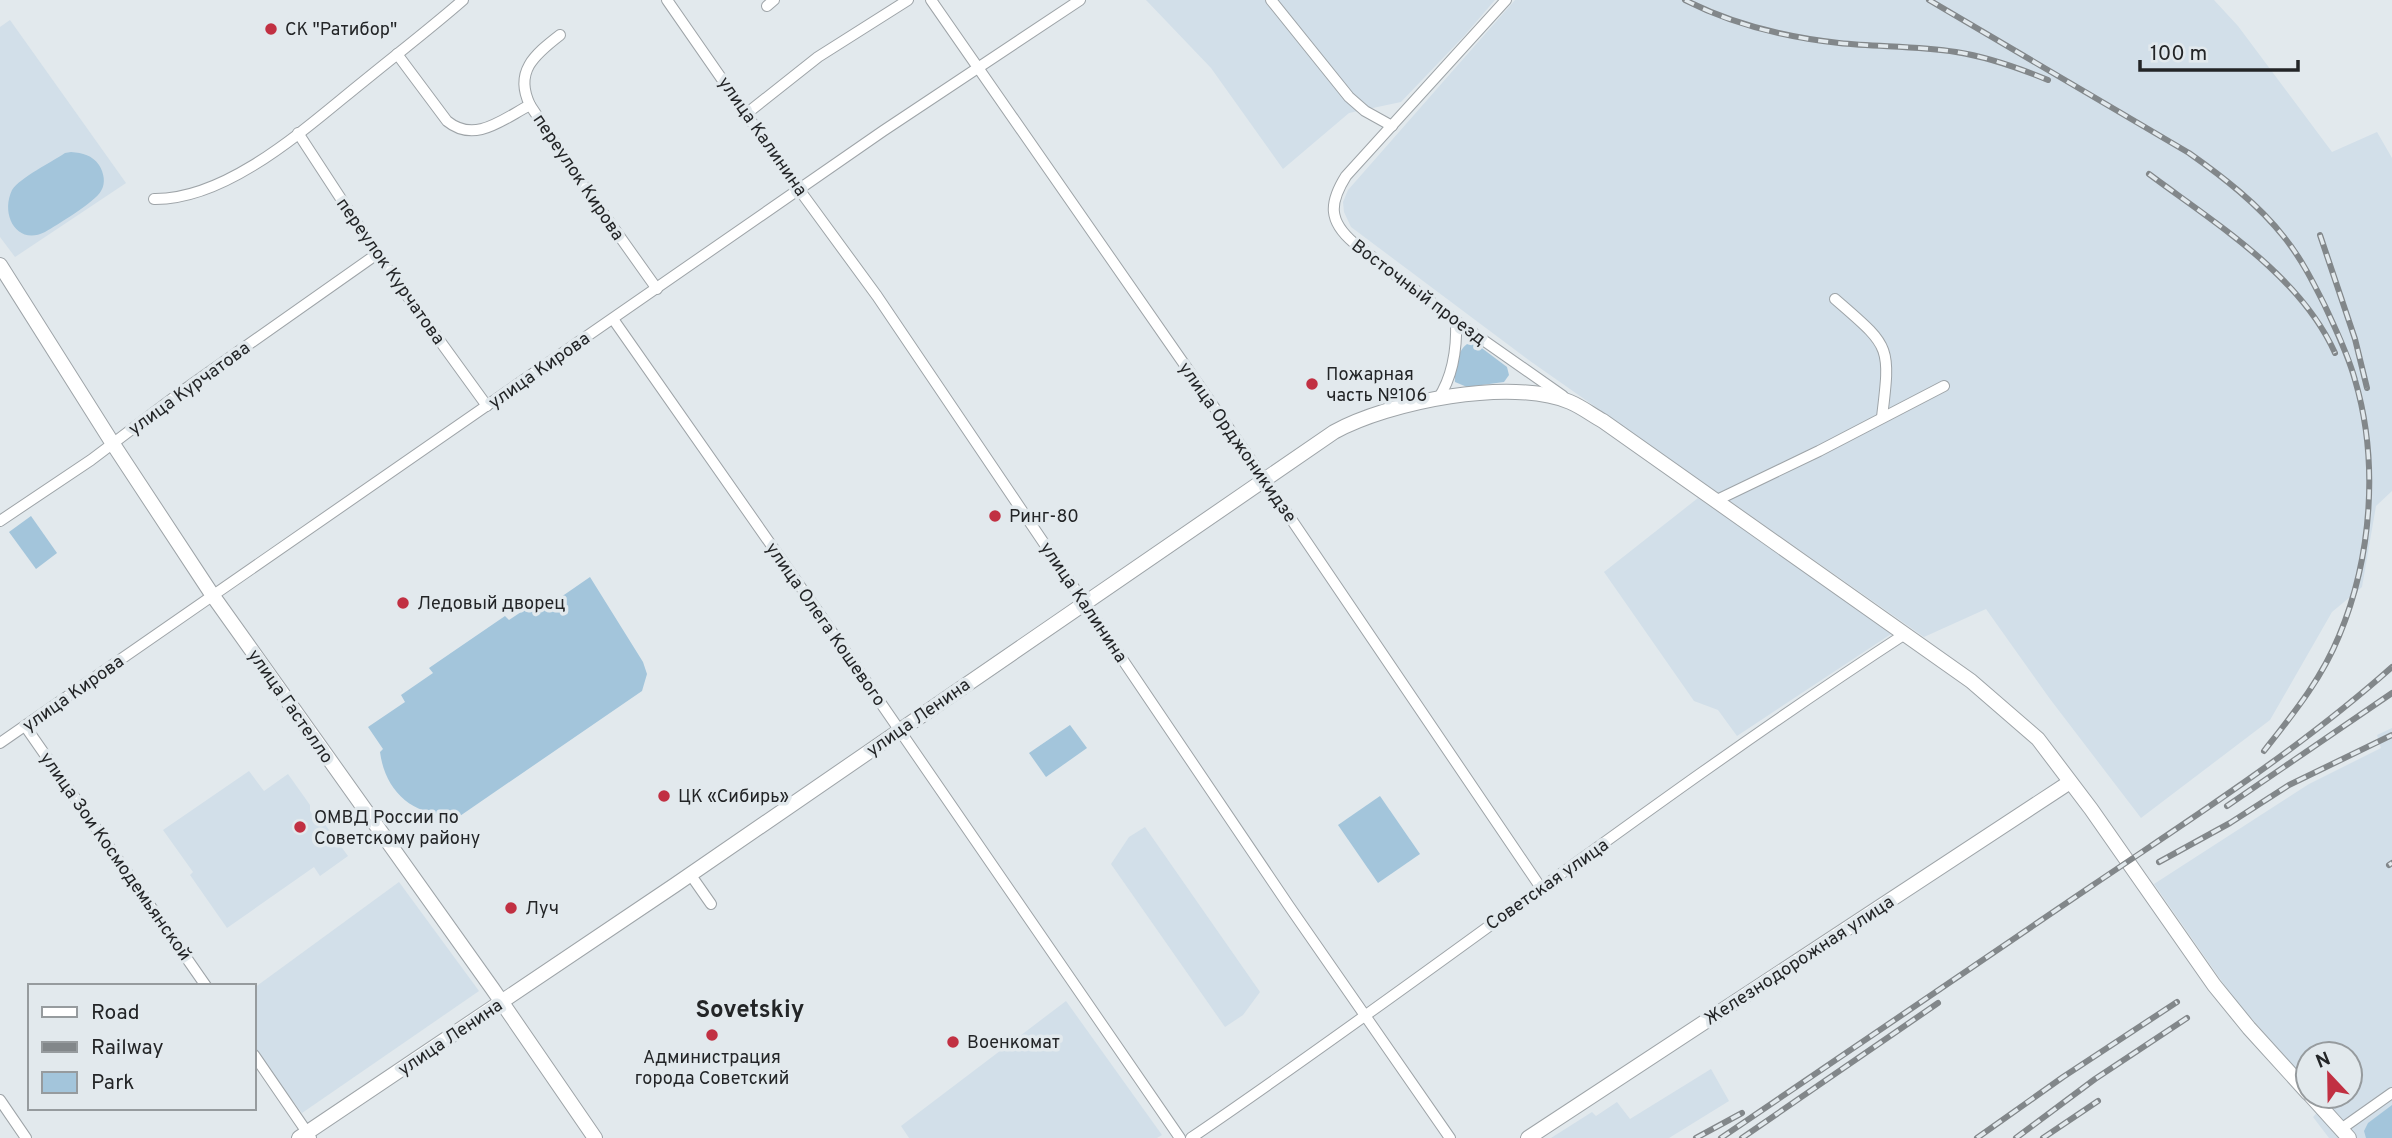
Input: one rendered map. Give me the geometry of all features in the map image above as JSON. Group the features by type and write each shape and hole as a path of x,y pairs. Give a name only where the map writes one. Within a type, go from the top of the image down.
{"main road":[{"name":"улица Гастелло","path":"0,265 213,596 502,1002 595,1138"},
{"name":"улица Ленина","path":"306,1136 1334,432 1358,419 1389,410 1438,399 1493,393 1544,395 1571,402 1603,421 1971,681 2026,727 2070,782 2214,985 2294,1077"},
{"name":"Железнодорожная улица","path":"1528,1138 2070,782"},
{"name":"улица Ленина","path":"2324,1110 2345,1133"}],"street":[{"path":"154,199 188,195 218,184 266,157 463,0"},
{"name":"улица Калинина","path":"667,0 877,296 1450,1138"},
{"path":"747,114 818,57 908,0"},
{"name":"улица Орджоникидзе","path":"931,0 1264,479 1541,888"},
{"name":"улица Кирова","path":"0,743 977,68 1080,0"},
{"path":"1271,0 1349,97 1365,111 1392,126"},
{"name":"Восточный проезд","path":"1506,0 1346,176 1334,200 1335,219 1339,228 1354,243 1455,321 1571,402"},
{"path":"530,105 523,85 525,73 539,53 560,35"},
{"name":"переулок Кирова","path":"397,54 447,121 457,128 469,132 480,130 530,105 581,183 657,289"},
{"name":"переулок Курчатова","path":"298,133 377,254 487,406"},
{"name":"улица Курчатова","path":"0,521 113,444 181,392 377,254"},
{"path":"1835,299 1875,334 1883,347 1888,365 1882,417"},
{"name":"улица Олега Кошевого","path":"613,319 1180,1138"},
{"path":"1438,399 1450,375 1455,347 1455,321"},
{"path":"1715,501 1944,386"},
{"name":"Советская улица","path":"1191,1138 1366,1016 1782,716 1905,634"},
{"name":"улица Зои Космодемьянской","path":"25,726 205,984"},
{"path":"690,874 711,904"},
{"path":"256,1058 306,1136"},
{"path":"2345,1133 2392,1093"},
{"path":"0,1100 26,1138"}],"shaded area":[{"path":"1146,0 1495,0 1401,102 1349,113 1283,169 1211,68"},
{"path":"1515,0 2214,0 2238,26 2332,152 2377,132 2392,158 2392,491 2376,506 2362,587 2332,612 2270,720 2141,818 2050,699 1986,609 1924,637 1530,361 1351,227 1343,202 1348,190"},
{"path":"10,20 126,183 15,257 0,237 0,27"},
{"path":"1698,498 1894,632 1737,736 1718,710 1694,701 1604,572"},
{"path":"2392,728 2392,1138 2329,1138 2313,1117 2320,1110 2364,1110 2364,1040 2294,1040 2294,1067 2232,996 2154,884 2309,784 2381,748 2377,735"},
{"path":"249,771 264,791 288,774 310,805 314,817 321,819 348,856 320,876 314,867 227,928 190,875 193,872 163,830"},
{"path":"1145,827 1260,992 1243,1015 1225,1027 1111,864 1129,837"},
{"path":"399,882 479,991 302,1113 256,1052 256,987"},
{"path":"1066,1001 1162,1135 1157,1138 909,1138 901,1126"},
{"path":"1711,1069 1729,1101 1669,1138 1551,1138 1592,1112 1596,1116 1617,1102 1630,1119"}],"green space":[{"path":"71,152 87,155 99,165 104,178 101,191 84,207 45,232 26,235 19,231 13,226 8,209 12,190 36,170"},
{"path":"1470,342 1507,367 1509,375 1504,382 1467,387 1455,382 1457,359 1462,349"},
{"path":"31,516 57,553 36,569 9,532"},
{"path":"590,577 643,662 647,674 642,691 457,818 453,814 425,811 403,799 388,779 380,752 383,749 368,727 405,702 401,695 433,673 429,668 505,616 509,620 542,598 548,606"},
{"path":"1070,725 1087,748 1046,777 1029,753"},
{"path":"1380,796 1420,854 1378,883 1338,825"},
{"path":"2392,1105 2392,1138 2366,1138 2364,1131 2368,1123"}],"railway":[{"path":"1685,0 1741,23 1779,33 1839,43 1956,52 2003,63 2048,80"},
{"path":"1929,0 2189,153 2227,181 2263,213 2290,245 2325,306 2349,361 2363,411 2369,476 2365,542 2350,606 2332,652 2306,696 2264,751"},
{"path":"2149,174 2228,232 2278,275 2301,299 2320,325 2335,353"},
{"path":"2320,235 2355,339 2367,388"},
{"path":"1721,1138 2246,781 2321,726 2392,667"},
{"path":"2227,806 2392,693"},
{"path":"2159,862 2230,823 2289,785 2392,735"},
{"path":"1977,1138 2177,1002"},
{"path":"1742,1138 1938,1003"},
{"path":"2016,1138 2095,1079 2187,1018"},
{"path":"2043,1138 2098,1101"},
{"path":"1696,1138 1742,1113"}],"place":[{"name":"СК \"Ратибор\"","path":"271,29"},
{"name":"Пожарная часть №106","path":"1312,384"},
{"name":"Ринг-80","path":"995,516"},
{"name":"Ледовый дворец","path":"403,603"},
{"name":"ЦК «Сибирь»","path":"664,796"},
{"name":"ОМВД России по Советскому району","path":"300,827"},
{"name":"Луч","path":"511,908"},
{"name":"Администрация города Советский","path":"712,1035"},
{"name":"Военкомат","path":"953,1042"}],"district":[{"name":"Sovetskiy","path":"750,1009"}]}
